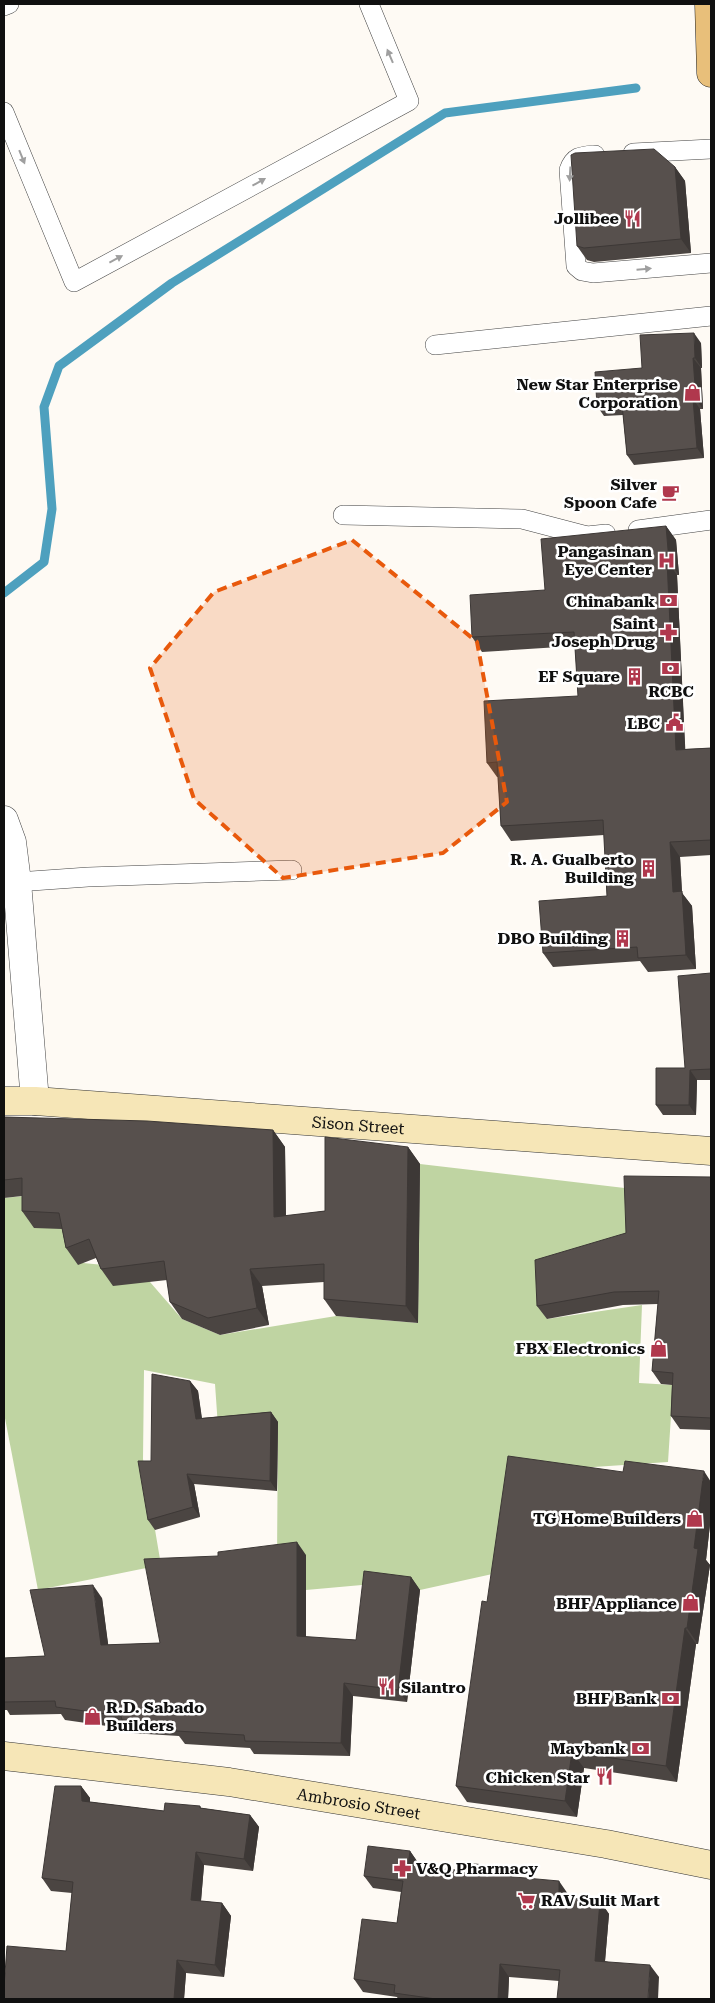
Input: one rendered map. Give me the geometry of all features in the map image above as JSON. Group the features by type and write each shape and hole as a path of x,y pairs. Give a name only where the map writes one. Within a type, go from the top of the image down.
{"main road":[{"path":"709,4 711,73"}],"street":[{"path":"4,820 12,842 35,1101"},
{"name":"Sison Street","path":"4,1100 711,1151"},
{"name":"Ambrosio Street","path":"4,1756 229,1782 606,1844 711,1865"}],"lane":[{"path":"4,6 9,4"},
{"path":"4,112 74,282 409,101 368,4"},
{"path":"711,149 581,156 572,162 569,170 576,266 582,271 593,273 711,263"},
{"path":"436,345 711,316"},
{"path":"343,515 522,519 587,536 711,520"},
{"path":"16,882 88,877 292,870"}],"highlighted area":[{"path":"352,540 477,642 507,802 443,853 283,878 194,799 150,668 214,592"}],"green space":[{"path":"420,1164 633,1189 627,1249 547,1319 642,1305 639,1383 673,1385 668,1462 520,1472 506,1571 420,1590 373,1584 306,1590 277,1558 278,1422 218,1427 215,1384 144,1370 143,1459 161,1565 38,1590 4,1413 4,1198 34,1195 71,1230 83,1263 104,1265 150,1282 182,1319 220,1335 336,1316 418,1323"}],"building":[{"name":"Jollibee","path":"654,149 675,167 681,239 584,248 577,246 571,155 575,153"},
{"path":"694,333 695,358 693,358 696,399 693,399 697,448 627,455 622,404 597,406 595,372 642,368 640,335"},
{"path":"666,526 676,750 711,748 711,840 670,842 673,892 682,891 686,955 638,958 637,947 543,953 539,901 607,896 603,820 501,826 497,762 487,763 484,701 578,696 574,632 472,637 470,595 545,590 541,539"},
{"path":"711,973 711,1069 690,1070 689,1105 656,1105 656,1068 685,1068 678,976"},
{"path":"4,1117 147,1121 273,1130 274,1217 325,1211 325,1137 408,1147 406,1306 324,1299 324,1264 250,1269 257,1308 208,1318 170,1302 164,1261 101,1269 89,1239 66,1248 59,1213 22,1211 22,1178 4,1180"},
{"path":"624,1176 711,1177 711,1418 671,1416 673,1373 652,1371 659,1291 614,1292 537,1306 535,1260 626,1233"},
{"path":"152,1374 190,1381 196,1419 271,1412 270,1481 187,1474 193,1507 148,1520 138,1461 151,1461"},
{"path":"508,1456 623,1472 625,1461 704,1471 694,1548 698,1549 666,1766 572,1752 565,1801 456,1786 482,1601 487,1602"},
{"path":"297,1542 297,1636 356,1640 364,1571 411,1577 398,1690 344,1683 341,1743 245,1741 244,1735 176,1731 174,1723 122,1720 121,1716 56,1707 55,1701 4,1702 4,1658 45,1656 30,1590 93,1585 101,1645 160,1643 144,1559 218,1556 218,1552"},
{"path":"55,1786 81,1786 82,1801 164,1811 165,1803 200,1806 200,1808 250,1815 244,1859 196,1852 191,1900 222,1903 215,1965 177,1960 174,1999 4,1999 7,1946 66,1951 73,1882 42,1878"},
{"path":"368,1846 410,1851 408,1865 456,1870 457,1862 493,1866 492,1875 559,1881 559,1897 600,1901 595,1961 650,1965 648,1999 557,1999 560,1970 500,1964 498,1999 436,1999 394,1993 395,1985 354,1979 362,1919 397,1923 403,1881 364,1876"}],"waterway":[{"path":"4,593 44,562 52,509 44,407 59,366 172,283 445,113 636,88"}],"place":[{"name":"Jollibee","path":"633,218"},
{"name":"New Star Enterprise Corporation","path":"692,393"},
{"name":"Silver Spoon Cafe","path":"671,493"},
{"name":"Pangasinan Eye Center","path":"666,560"},
{"name":"Chinabank","path":"669,601"},
{"name":"Saint Joseph Drug","path":"669,632"},
{"name":"RCBC","path":"671,669"},
{"name":"EF Square","path":"634,676"},
{"name":"LBC","path":"674,723"},
{"name":"R. A. Gualberto Building","path":"648,868"},
{"name":"DBO Building","path":"622,938"},
{"name":"FBX Electronics","path":"659,1348"},
{"name":"TG Home Builders","path":"695,1518"},
{"name":"BHF Appliance","path":"691,1603"},
{"name":"Silantro","path":"387,1687"},
{"name":"BHF Bank","path":"671,1698"},
{"name":"R.D. Sabado Builders","path":"92,1716"},
{"name":"Maybank","path":"640,1748"},
{"name":"Chicken Star","path":"604,1777"},
{"name":"V&Q Pharmacy","path":"402,1868"},
{"name":"RAV Sulit Mart","path":"527,1900"}]}
